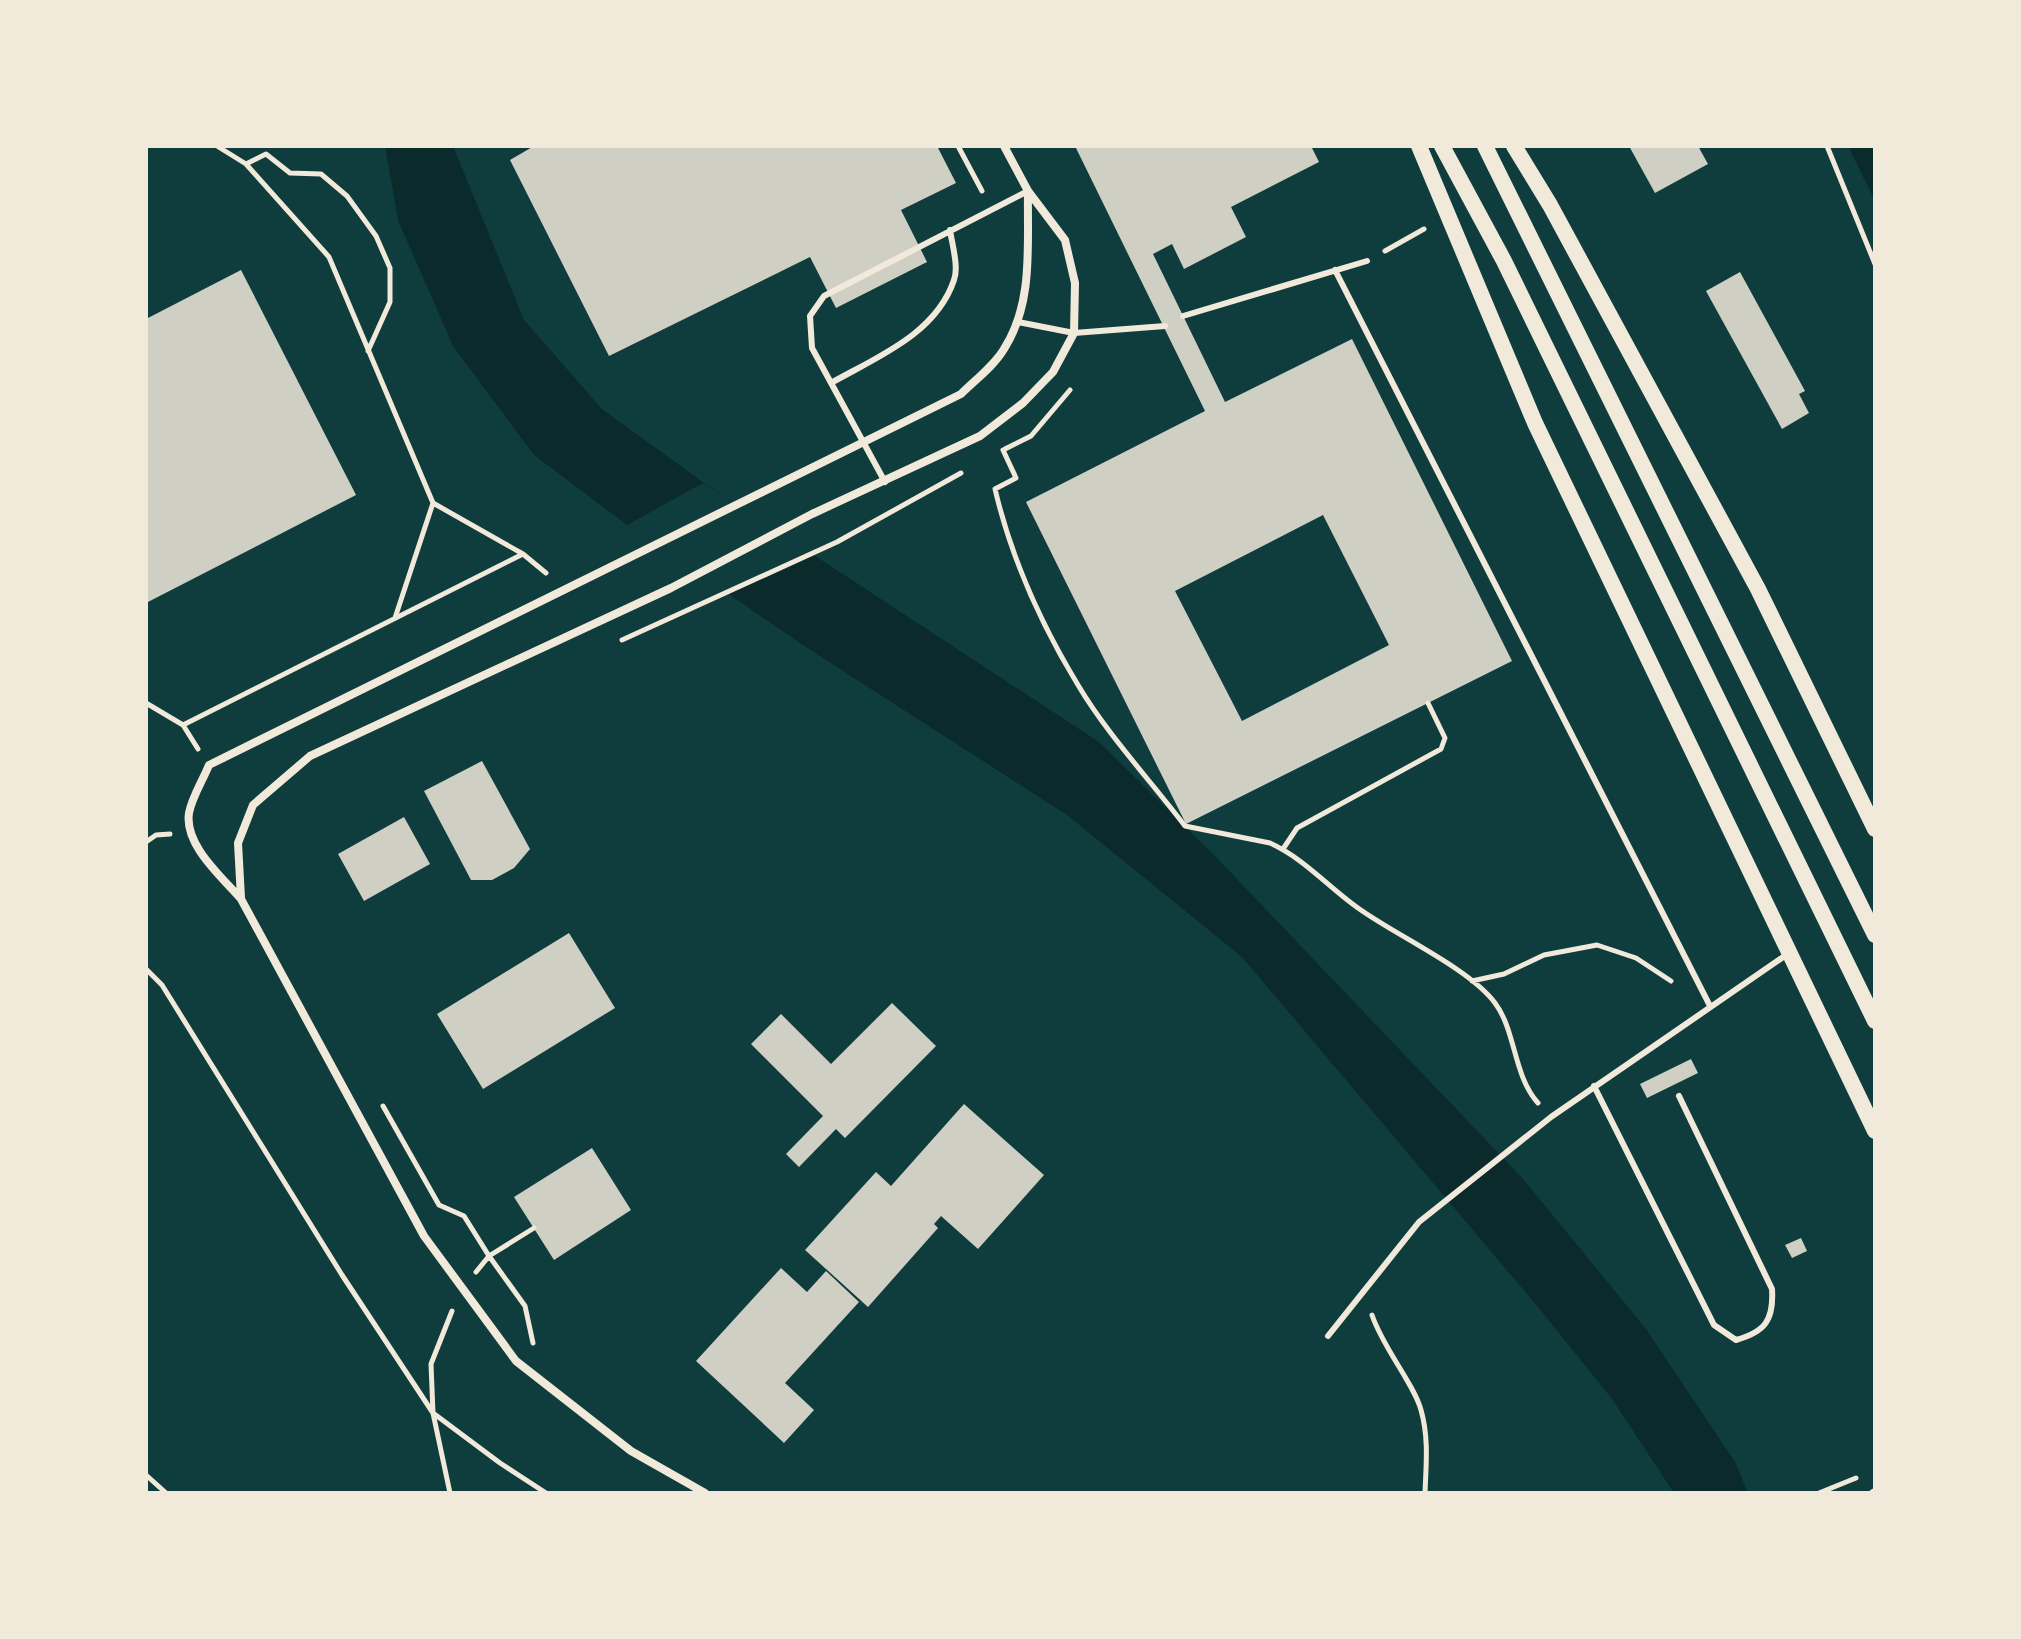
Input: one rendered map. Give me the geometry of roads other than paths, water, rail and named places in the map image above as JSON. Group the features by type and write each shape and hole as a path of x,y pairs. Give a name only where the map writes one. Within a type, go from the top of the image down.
{"main road":[{"path":"1419,146 1535,423 1875,1131"},
{"path":"1442,146 1504,261 1875,1021"},
{"path":"1485,146 1875,935"},
{"path":"1514,146 1550,205 1750,575 1875,829"}],"street":[{"path":"241,899 238,843 253,805 310,756 671,588 812,514 980,436 1023,403 1053,372 1074,333 1075,283 1065,240 1028,191 1004,146"},
{"path":"705,1493 631,1451 516,1361 461,1289 424,1236 241,899 205,858 191,832 189,813 209,765 560,593 635,552 961,394 1003,352 1018,322 1027,289 1028,191"}],"lane":[{"path":"885,482 812,348 810,316 824,296 1028,191"},
{"path":"831,383 921,330 956,278 950,230"},
{"path":"1183,316 1367,261"},
{"path":"1335,270 1710,1006"},
{"path":"1018,322 1074,333 1165,326"},
{"path":"1328,1336 1419,1222 1551,1117 1790,952"},
{"path":"1594,1086 1714,1325 1736,1340 1756,1334 1773,1311 1772,1289 1679,1096"}],"water":[{"path":"385,146 453,146 524,320 602,409 704,483 1099,742 1214,855 1523,1179 1646,1329 1735,1462 1748,1493 1674,1493 1612,1399 1538,1307 1242,957 1067,815 809,649 627,525 534,455 453,346 398,220"},
{"path":"1848,146 1875,146 1875,201"}]}
